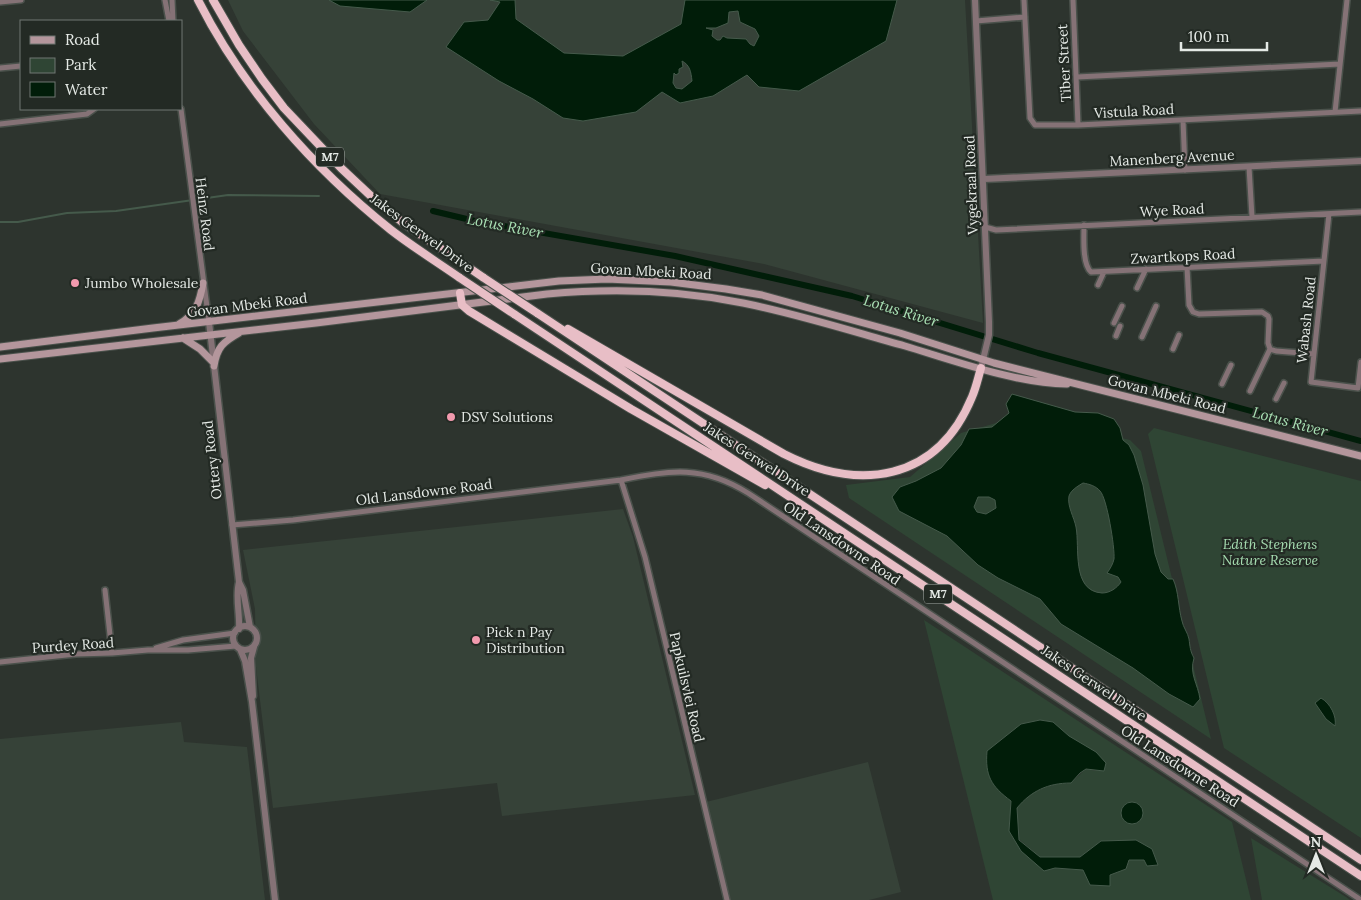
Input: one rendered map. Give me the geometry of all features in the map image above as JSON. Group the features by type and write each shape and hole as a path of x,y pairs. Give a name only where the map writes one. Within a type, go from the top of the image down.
{"highway":[{"name":"Jakes Gerwel Drive","path":"198,0 227,50 251,85 299,144 330,176 392,230 460,278 1361,876"},
{"name":"Jakes Gerwel Drive","path":"213,0 239,45 284,108 341,168 402,222 1361,860"},
{"path":"460,293 462,305 525,346 631,409 821,517"},
{"path":"541,315 579,334 784,454 812,467 853,476 896,472 920,461 943,444 961,420 972,397 982,364"}],"main road":[{"name":"Govan Mbeki Road","path":"0,347 559,281 599,279 704,285 762,295 900,333 982,364"},
{"path":"174,326 187,319 194,311 200,300 203,283"},
{"name":"Govan Mbeki Road","path":"0,359 242,332 574,291 634,291 694,295 762,307 982,364 1047,384 1082,385 1361,456"},
{"path":"214,364 218,349 242,332"},
{"path":"182,338 200,348 214,364"}],"street":[{"path":"0,2 21,0"},
{"path":"172,0 173,20"},
{"name":"Vygekraal Road","path":"975,0 984,180 988,338 982,364"},
{"name":"Vistula Road","path":"1024,0 1030,118 1038,126 1361,111"},
{"name":"Tiber Street","path":"1072,0 1078,125"},
{"path":"1336,112 1347,0"},
{"path":"164,1 169,20"},
{"path":"976,21 1025,17"},
{"path":"1076,77 1340,64"},
{"path":"0,68 20,66"},
{"path":"0,124 87,114 93,110"},
{"name":"Heinz Road","path":"181,110 193,212 209,322"},
{"path":"1183,120 1185,170"},
{"name":"Manenberg Avenue","path":"984,180 1361,161"},
{"path":"1249,167 1252,217"},
{"name":"Wye Road","path":"985,227 996,230 1361,212"},
{"name":"Wabash Road","path":"1329,214 1311,382 1358,388 1361,362"},
{"path":"1084,225 1086,266 1091,272 1104,272 1098,285"},
{"name":"Zwartkops Road","path":"1104,272 1324,261"},
{"path":"1187,267 1189,305 1192,312 1199,314 1258,312 1265,314 1269,319 1268,343 1270,349 1250,391"},
{"path":"1138,288 1146,269"},
{"path":"1114,323 1122,306"},
{"path":"1142,337 1156,306"},
{"name":"Ottery Road","path":"209,322 239,582 243,590 250,627"},
{"path":"1116,336 1120,326"},
{"path":"1173,348 1179,335"},
{"path":"1270,349 1314,354"},
{"path":"1222,384 1231,365"},
{"path":"1276,399 1284,383"},
{"name":"Old Lansdowne Road","path":"232,525 302,519 622,480 666,472 686,472 716,478 736,486 1361,900"},
{"name":"Papkuilsvlei Road","path":"622,480 645,557 727,900"},
{"name":"Ottery Road","path":"237,631 240,614 237,590 239,582"},
{"path":"105,590 112,653"},
{"path":"252,702 254,691 251,658 257,636 256,632 250,627 242,627 237,631 234,642 245,661 252,702 276,900"},
{"name":"Purdey Road","path":"148,650 184,640 237,631"},
{"path":"238,647 247,650 254,647"},
{"name":"Purdey Road","path":"0,662 76,654 238,647"}],"shaded area":[{"path":"228,0 965,0 983,323 764,264 380,194 314,124 243,31"},
{"path":"623,509 633,537 695,795 502,816 497,783 273,808 256,667 255,609 243,550"},
{"path":"181,722 184,742 247,747 265,900 0,900 0,739"},
{"path":"868,762 901,892 869,900 731,900 706,802"}],"green space":[{"path":"1024,415 1130,440 1141,451 1211,739 849,498 846,485 910,477 961,433"},
{"name":"Edith Stephens Nature Reserve","path":"1154,428 1361,481 1361,838 1224,748 1148,434"},
{"path":"924,620 1232,822 1251,900 993,900","holes":["1040,720 1052,722 1069,736 1096,771 1086,769 1071,783 1047,786 1022,802 1017,808 1019,839 1040,857 1080,857 1101,841 1158,865 1145,860 1129,860 1126,869 1110,875 1110,886 1083,870 1055,868 1021,851 1009,831 1011,801 1000,741 1021,724"]},
{"path":"1251,838 1346,897 1350,900 1262,900"}],"water":[{"path":"329,0 427,0 410,12 340,6"},
{"path":"490,0 515,0 516,19 564,53 623,56 681,24 685,0 897,0 886,41 799,91 759,87 747,75 713,96 680,103 662,92 636,112 583,121 563,118 499,81 446,47 464,22 488,20 500,2","holes":["738,11 740,22 755,29 759,36 754,46 746,39 723,36 720,40 717,40 712,36 713,30 706,28 716,28 728,23 729,12","682,61 690,69 692,81 682,89 676,88 673,83 674,73 676,75 679,73 679,69 683,67"]},
{"path":"1012,394 1075,412 1098,413 1114,419 1120,428 1123,440 1129,445 1134,455 1143,485 1155,554 1161,572 1168,579 1173,579 1176,589 1181,616 1194,658 1193,674 1200,699 1193,707 1169,694 1133,668 1061,624 1040,599 998,578 978,565 947,536 899,511 892,497 900,487 941,468 961,445 969,429 992,427 1009,413 1006,404","holes":["1083,483 1096,488 1103,495 1110,524 1114,559 1107,573 1118,577 1121,582 1113,590 1105,593 1092,590 1085,585 1081,577 1076,527 1070,508 1069,496 1075,488","978,497 989,497 995,500 996,508 986,514 977,512 974,507"]},
{"path":"1321,698 1332,710 1335,726 1326,719 1315,703"},
{"path":"1040,720 1053,722 1069,736 1096,752 1106,763 1104,771 1086,769 1071,783 1047,786 1022,802 1017,808 1019,840 1040,857 1080,857 1101,841 1136,840 1152,849 1158,865 1147,866 1144,860 1129,860 1126,869 1110,875 1110,886 1090,885 1083,870 1055,868 1044,871 1021,851 1009,831 1011,801 994,785 988,774 987,751 1021,724"},
{"path":"1132,802 1140,805 1143,813 1140,821 1132,824 1124,821 1121,813 1124,805"}],"waterway":[{"path":"0,222 18,222 67,213 116,211 228,195 319,196"},
{"name":"Lotus River","path":"433,211 475,221 675,256 852,296 1038,353 1361,441"}],"place":[{"name":"Jumbo Wholesale","path":"75,283"},
{"name":"DSV Solutions","path":"451,417"},
{"name":"Pick n Pay Distribution","path":"476,640"}]}
